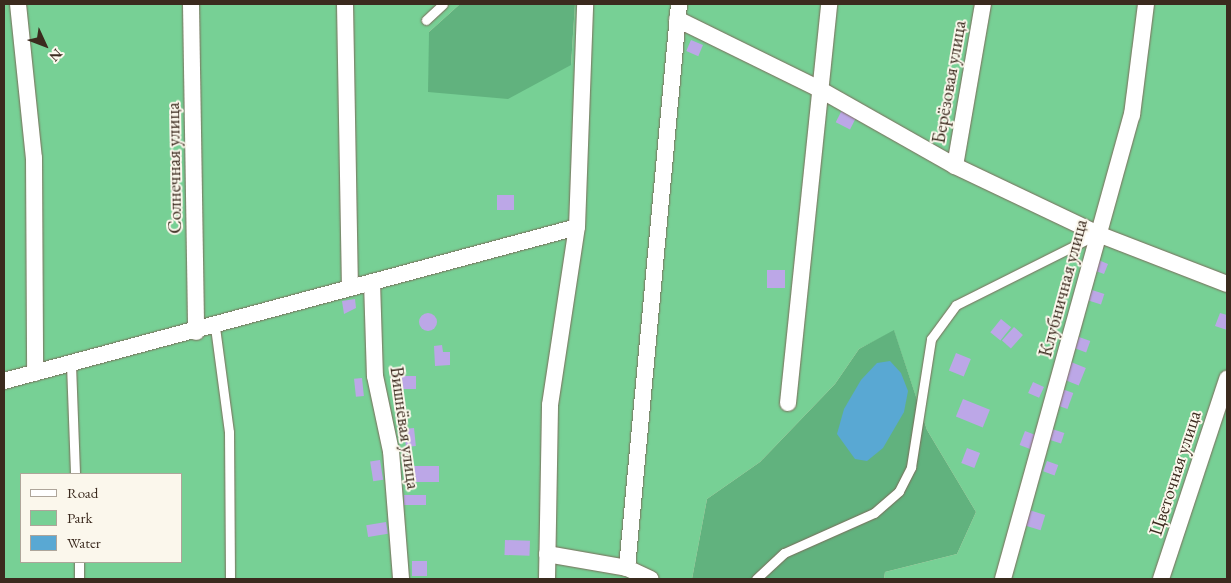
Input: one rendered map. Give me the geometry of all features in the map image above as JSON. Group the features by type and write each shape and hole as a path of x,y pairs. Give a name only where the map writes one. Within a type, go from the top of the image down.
{"street":[{"path":"18,4 34,158 35,373"},
{"name":"Солнечная улица","path":"191,4 196,332"},
{"path":"345,4 350,288"},
{"path":"547,579 550,405 576,227 585,4"},
{"path":"788,403 829,4"},
{"name":"Берёзовая улица","path":"955,166 983,4"},
{"name":"Клубничная улица","path":"1003,579 1132,115 1146,4"},
{"path":"627,568 678,12 820,89 955,166 1098,234 1227,284"},
{"path":"4,381 196,332 576,227"},
{"name":"Вишнёвая улица","path":"372,282 375,376 391,451 401,579"},
{"name":"Цветочная улица","path":"1161,579 1227,379"},
{"path":"547,554 627,568 651,579"}],"lane":[{"path":"426,20 443,4"},
{"path":"756,579 784,553 874,513 899,491 911,467 931,338 956,305 1098,234"},
{"path":"214,327 229,432 230,579"},
{"path":"71,364 75,473"},
{"path":"79,563 79,579"}],"green space":[{"path":"4,4 460,4 429,32 571,65 575,4 1227,4 1227,579 884,579 885,572 957,554 976,512 927,430 894,331 859,349 835,384 760,462 707,499 692,579 4,579"},
{"path":"460,4 575,4 571,65 508,99 428,92 429,32"},
{"path":"894,330 927,430 976,512 957,554 885,572 884,579 692,579 707,499 760,462 835,384 859,349"}],"water":[{"path":"890,361 901,373 908,391 904,412 883,448 867,461 855,459 837,434 844,409 861,380 877,363"}],"building":[{"path":"691,40 703,45 698,56 686,51"},
{"path":"843,108 857,115 850,130 836,122"},
{"path":"497,195 514,195 514,210 497,210"},
{"path":"1096,259 1108,264 1104,274 1093,270"},
{"path":"767,270 785,270 785,288 767,288"},
{"path":"1092,290 1104,294 1101,304 1089,300"},
{"path":"355,299 356,308 344,314 342,301"},
{"path":"424,313 432,313 437,318 435,329 424,331 419,326 419,318"},
{"path":"1220,313 1227,315 1227,330 1215,326"},
{"path":"1001,319 1011,327 1000,340 990,332"},
{"path":"1014,327 1023,335 1011,348 1002,340"},
{"path":"1079,337 1090,341 1086,352 1075,348"},
{"path":"442,345 443,352 450,352 450,365 435,366 434,346"},
{"path":"956,353 971,359 964,377 949,371"},
{"path":"1071,362 1086,368 1079,386 1064,380"},
{"path":"401,376 416,376 416,389 401,389"},
{"path":"362,378 364,396 356,397 354,379"},
{"path":"1033,382 1044,387 1039,398 1028,393"},
{"path":"1062,389 1073,393 1067,409 1056,405"},
{"path":"963,399 990,410 983,427 956,417"},
{"path":"414,428 416,446 406,447 404,429"},
{"path":"1052,429 1064,433 1061,443 1049,439"},
{"path":"1025,431 1038,436 1033,450 1020,445"},
{"path":"967,448 980,453 974,468 961,463"},
{"path":"380,460 383,480 373,481 370,462"},
{"path":"1047,461 1058,465 1055,475 1043,471"},
{"path":"413,466 439,466 439,482 413,482"},
{"path":"404,495 426,495 426,505 404,505"},
{"path":"1029,510 1045,515 1041,530 1024,525"},
{"path":"386,522 388,534 368,537 366,525"},
{"path":"505,540 530,541 529,556 504,555"},
{"path":"412,561 427,561 427,576 412,576"}]}
